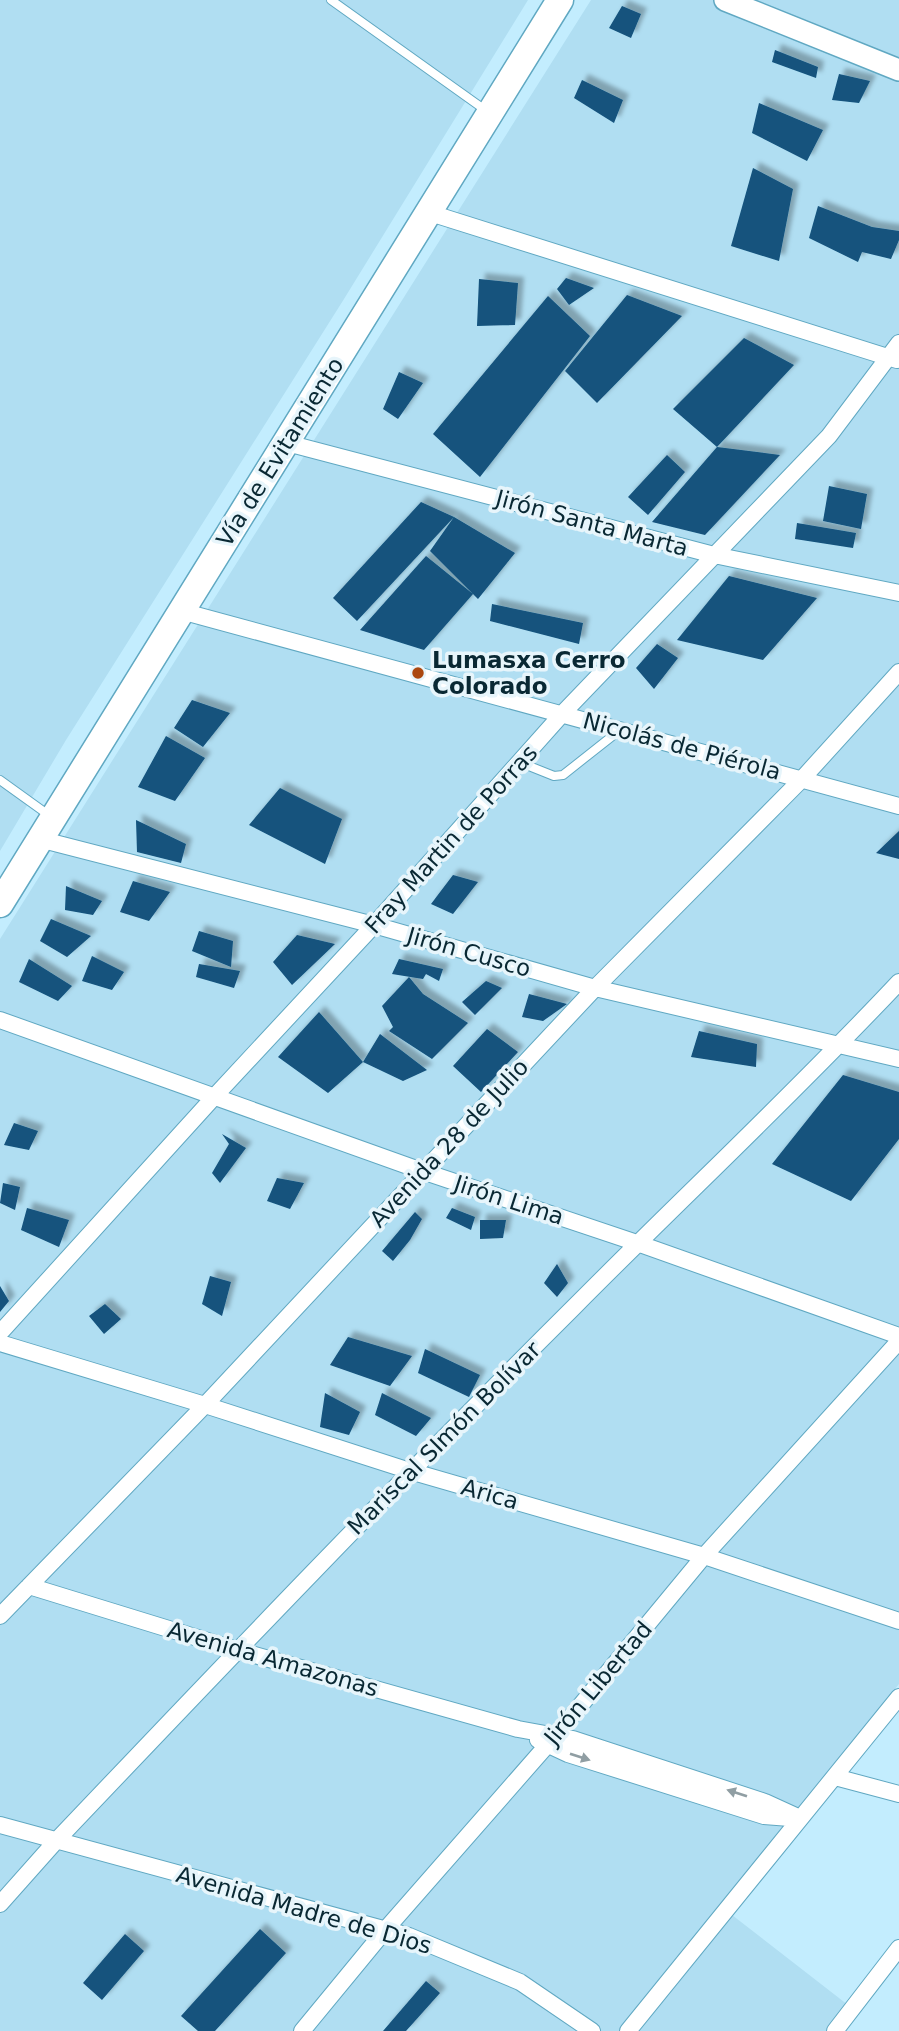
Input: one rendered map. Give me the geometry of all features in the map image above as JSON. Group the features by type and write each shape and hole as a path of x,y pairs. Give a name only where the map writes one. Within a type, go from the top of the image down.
{"highway":[{"name":"Vía de Evitamiento","path":"0,904 560,0"}],"street":[{"path":"725,0 899,70"},
{"path":"428,212 894,360"},
{"name":"Fray Martin de Porras","path":"0,1333 374,925 563,713 829,436 894,360 899,343"},
{"name":"Jirón Santa Marta","path":"287,443 714,555 899,593"},
{"name":"Nicolás de Piérola","path":"181,611 899,806"},
{"name":"Avenida 28 de Julio","path":"0,1616 205,1405 595,988 802,779 899,672"},
{"name":"Jirón Cusco","path":"46,829 595,988 899,1059"},
{"name":"Mariscal SImón Bolívar","path":"0,1904 56,1841 410,1471 840,1044 899,982"},
{"name":"Jirón Lima","path":"0,1020 422,1171 638,1243 899,1338"},
{"name":"Jirón Libertad","path":"302,2031 704,1556 899,1338"},
{"name":"Arica","path":"0,1343 410,1471 704,1556 899,1621"},
{"name":"Avenida Amazonas","path":"29,1587 237,1650 765,1802 800,1818"},
{"path":"628,2031 899,1697"},
{"path":"835,1777 899,1794"},
{"name":"Avenida Madre de Dios","path":"0,1825 409,1936 520,1982 592,2031"},
{"path":"840,2029 899,1948"}],"lane":[{"path":"331,0 490,113"},
{"path":"520,762 554,776 563,775 621,729"},
{"path":"0,780 46,829"}],"shaded area":[{"path":"0,0 528,0 344,299 66,740 0,851"},
{"path":"591,0 899,0 899,1684 723,1908 848,2005 828,2031 0,2031 0,939"}],"building":[{"path":"622,6 641,14 631,38 609,28"},
{"path":"775,50 818,67 816,78 772,62"},
{"path":"839,74 870,81 859,103 832,100"},
{"path":"582,80 623,100 614,123 574,98"},
{"path":"759,103 823,130 807,161 752,133"},
{"path":"753,168 793,189 779,261 731,246"},
{"path":"818,206 872,227 899,231 899,240 891,259 862,252 858,262 809,238"},
{"path":"566,278 594,288 569,305 557,289"},
{"path":"479,279 518,283 515,325 477,326"},
{"path":"627,295 682,316 597,403 565,371"},
{"path":"548,296 590,336 480,477 433,434"},
{"path":"744,338 794,365 717,447 673,409"},
{"path":"399,372 423,383 398,419 383,409"},
{"path":"717,447 780,455 705,535 652,522"},
{"path":"667,455 685,472 648,515 628,497"},
{"path":"829,486 867,494 861,529 823,521"},
{"path":"421,502 454,517 357,621 333,598"},
{"path":"454,517 515,553 478,599 430,551"},
{"path":"797,523 856,533 853,548 795,539"},
{"path":"426,556 473,594 424,650 360,630"},
{"path":"729,576 817,598 763,660 677,640"},
{"path":"492,604 583,623 579,644 490,621"},
{"path":"657,644 678,658 654,689 636,668"},
{"path":"192,700 230,713 203,747 174,728"},
{"path":"166,736 205,758 175,801 138,787"},
{"path":"280,788 342,819 325,864 249,825"},
{"path":"136,820 186,844 181,863 137,852"},
{"path":"899,831 899,859 876,853"},
{"path":"453,875 478,882 453,914 431,904"},
{"path":"133,881 170,892 149,921 120,912"},
{"path":"66,886 102,901 93,915 65,910"},
{"path":"51,919 91,936 67,957 40,941"},
{"path":"199,931 233,941 231,967 192,951"},
{"path":"297,935 335,944 292,985 273,962"},
{"path":"92,956 124,972 112,990 82,981"},
{"path":"29,959 72,986 58,1001 19,982"},
{"path":"399,959 443,969 439,981 426,974 423,979 392,974"},
{"path":"199,964 240,971 234,988 196,977"},
{"path":"409,977 423,994 468,1023 432,1059 389,1031 393,1027 382,1006"},
{"path":"486,981 502,988 475,1015 462,1002"},
{"path":"529,994 567,1004 543,1021 522,1017"},
{"path":"319,1012 363,1062 328,1093 278,1057"},
{"path":"487,1029 518,1052 481,1092 453,1066"},
{"path":"699,1031 757,1044 756,1067 691,1057"},
{"path":"380,1034 427,1070 403,1081 363,1062"},
{"path":"843,1075 899,1092 899,1139 851,1201 772,1164"},
{"path":"14,1123 38,1131 29,1150 4,1145"},
{"path":"222,1134 246,1148 220,1183 212,1173 229,1144"},
{"path":"277,1178 304,1183 290,1209 267,1201"},
{"path":"3,1183 20,1187 15,1210 0,1203"},
{"path":"27,1208 69,1220 59,1247 21,1230"},
{"path":"452,1208 475,1217 471,1230 446,1218"},
{"path":"415,1212 422,1219 393,1261 382,1251"},
{"path":"480,1220 506,1220 503,1238 480,1239"},
{"path":"557,1264 568,1283 557,1297 544,1283"},
{"path":"210,1276 231,1282 222,1316 202,1304"},
{"path":"0,1286 9,1301 0,1312"},
{"path":"105,1304 121,1319 104,1334 89,1316"},
{"path":"348,1337 412,1356 390,1386 330,1365"},
{"path":"425,1349 480,1375 469,1397 418,1373"},
{"path":"325,1393 360,1412 349,1435 320,1427"},
{"path":"382,1393 431,1418 416,1436 375,1415"},
{"path":"260,1929 286,1953 215,2031 198,2031 181,2016"},
{"path":"125,1934 144,1951 102,2000 83,1983"},
{"path":"426,1981 440,1993 406,2031 383,2031"}],"place":[{"name":"Lumasxa Cerro Colorado","path":"418,673"}]}
